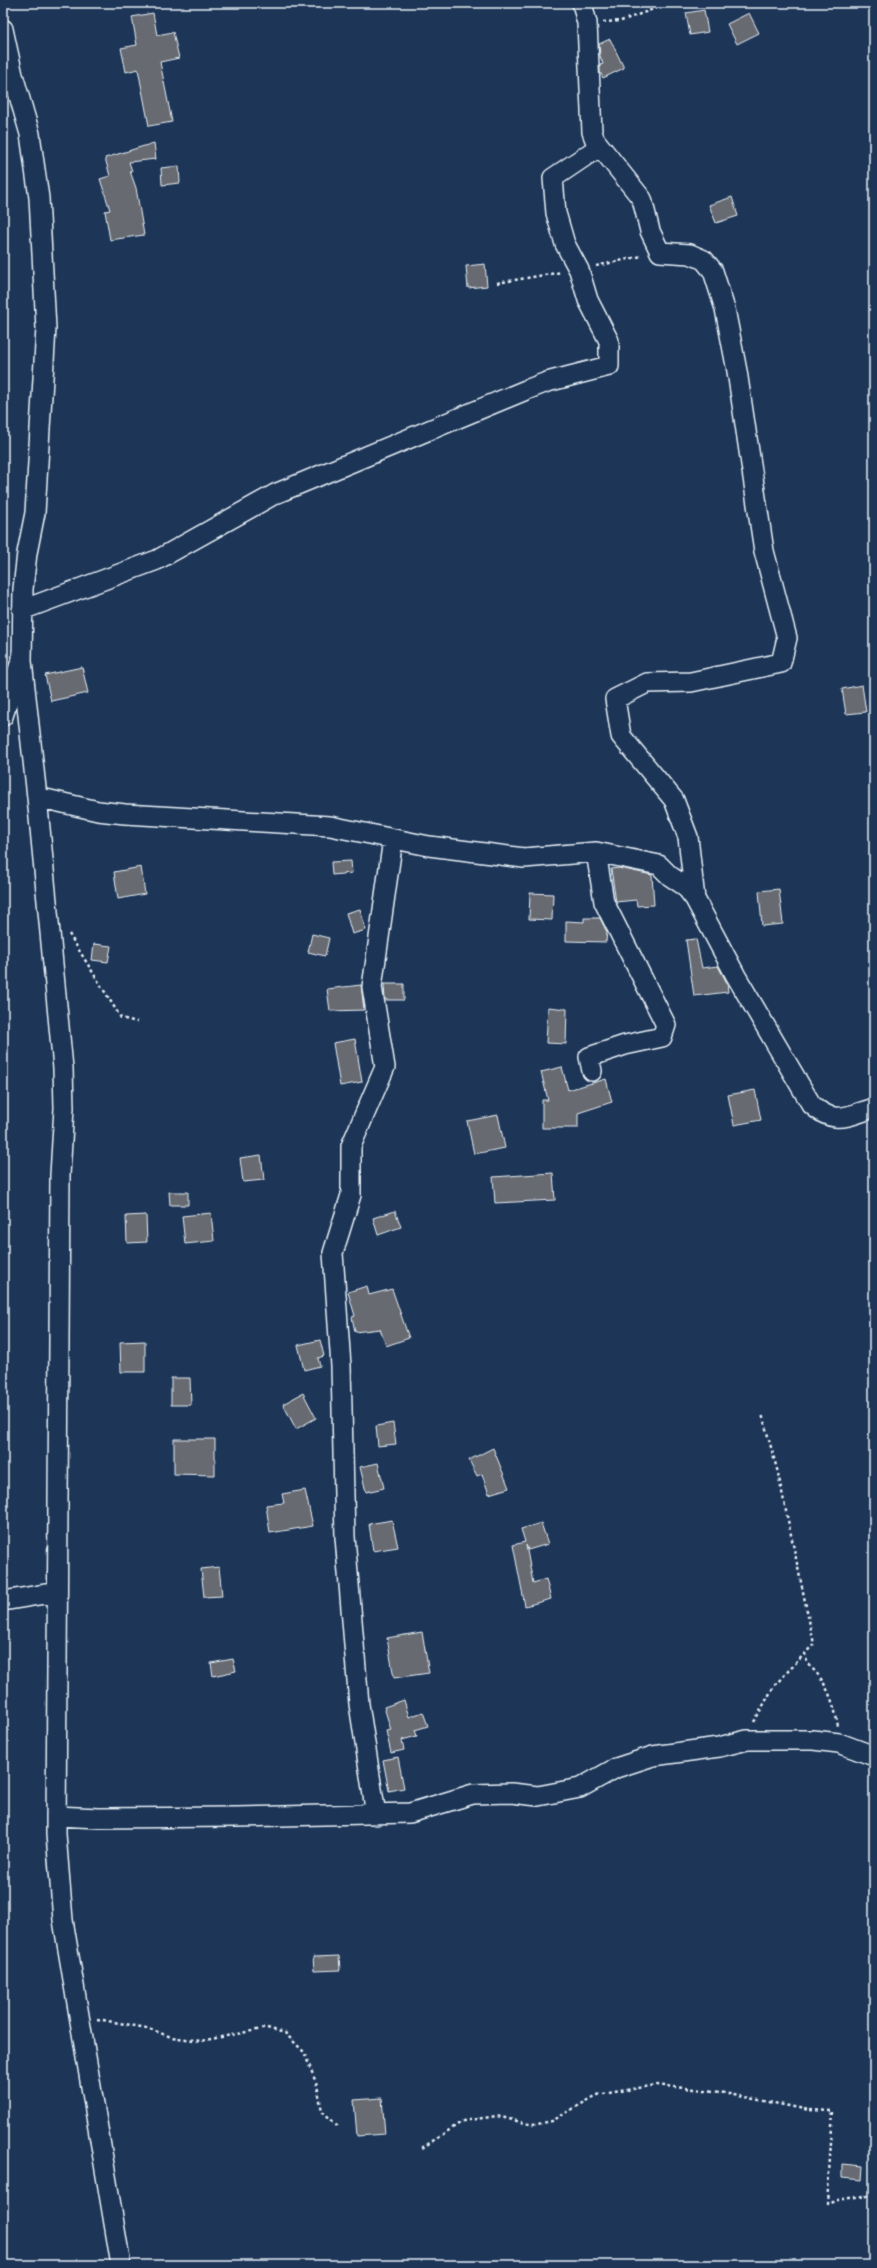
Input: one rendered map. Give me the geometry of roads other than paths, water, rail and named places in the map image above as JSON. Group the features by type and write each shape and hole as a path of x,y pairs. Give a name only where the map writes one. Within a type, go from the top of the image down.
{"street":[{"path":"582,3 587,23 592,132 599,147 642,199 650,231 660,252 690,254 704,260 713,271 725,309 736,363 764,551 787,638 781,663 691,682 646,683 616,698 621,736 674,800 688,837 695,899"},
{"path":"3,29 13,75 30,134 38,191 46,328 36,513 27,553 22,610 22,661 38,797 63,1068 64,1108 60,1175 56,1816 63,1920 121,2265"},
{"path":"22,610 157,560 275,494 526,390 547,382 609,366 609,341 588,300 579,270 565,244 556,213 553,178 599,147"},
{"path":"3,716 22,661"},
{"path":"38,797 98,810 125,814 330,826 453,850 524,858 596,852 659,865 670,876 685,886 695,899 736,976 811,1104 821,1114 833,1119 874,1108"},
{"path":"376,1815 359,1704 345,1537 341,1366 333,1253 351,1195 351,1146 385,1067 372,987 393,839"},
{"path":"592,1071 589,1057 625,1045 662,1037 666,1025 604,902 596,852"},
{"path":"3,1601 57,1592"},
{"path":"56,1816 99,1818 376,1815 410,1813 473,1794 511,1793 538,1796 580,1788 616,1768 653,1756 719,1747 739,1742 776,1739 839,1743 874,1756"}]}
